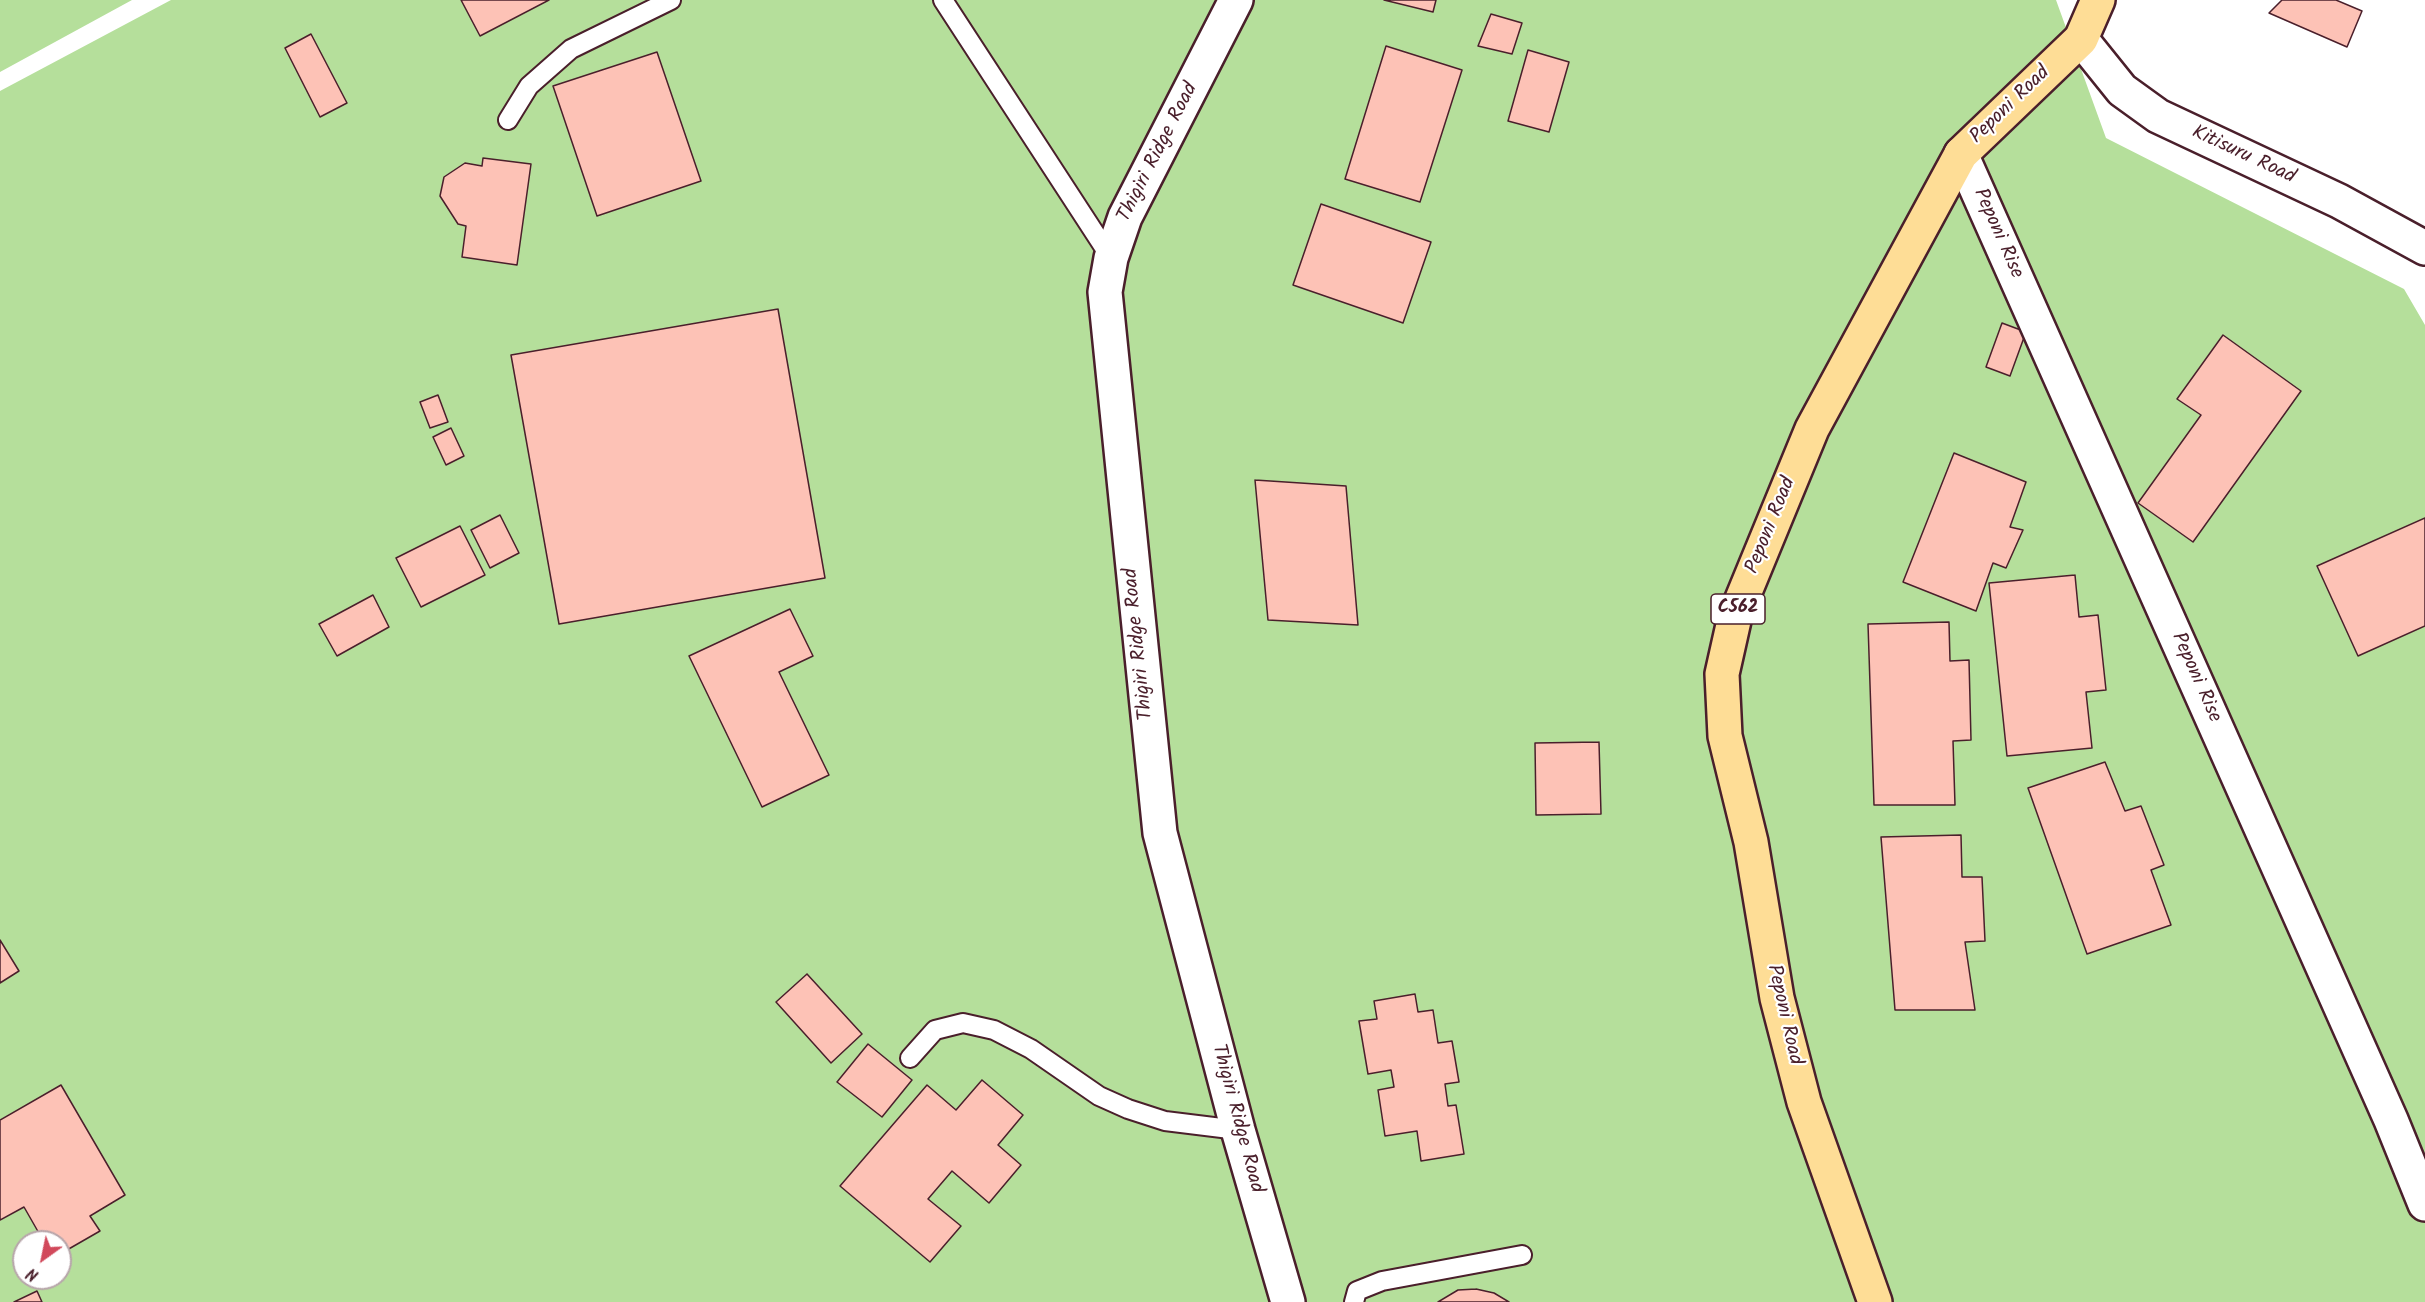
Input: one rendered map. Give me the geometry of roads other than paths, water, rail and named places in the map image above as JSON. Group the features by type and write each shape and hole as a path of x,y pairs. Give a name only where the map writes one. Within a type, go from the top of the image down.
{"main road":[{"name":"Peponi Road","path":"1875,1302 1804,1102 1777,998 1751,842 1725,736 1722,674 1735,616 1812,429 1961,154 2081,39 2098,0"}],"street":[{"name":"Thigiri Ridge Road","path":"1236,0 1125,217 1111,258 1105,292 1160,833 1238,1130 1288,1302"},
{"name":"Kitisuru Road","path":"2081,39 2122,90 2158,116 2339,201 2425,248"},
{"name":"Peponi Rise","path":"1961,154 2391,1120 2425,1204"}],"lane":[{"path":"508,120 529,86 571,49 671,0"},
{"path":"943,0 1111,258"},
{"path":"910,1058 935,1030 963,1023 994,1030 1031,1049 1099,1096 1128,1109 1164,1121 1238,1130"},
{"path":"1354,1302 1357,1291 1382,1281 1522,1255"}]}
